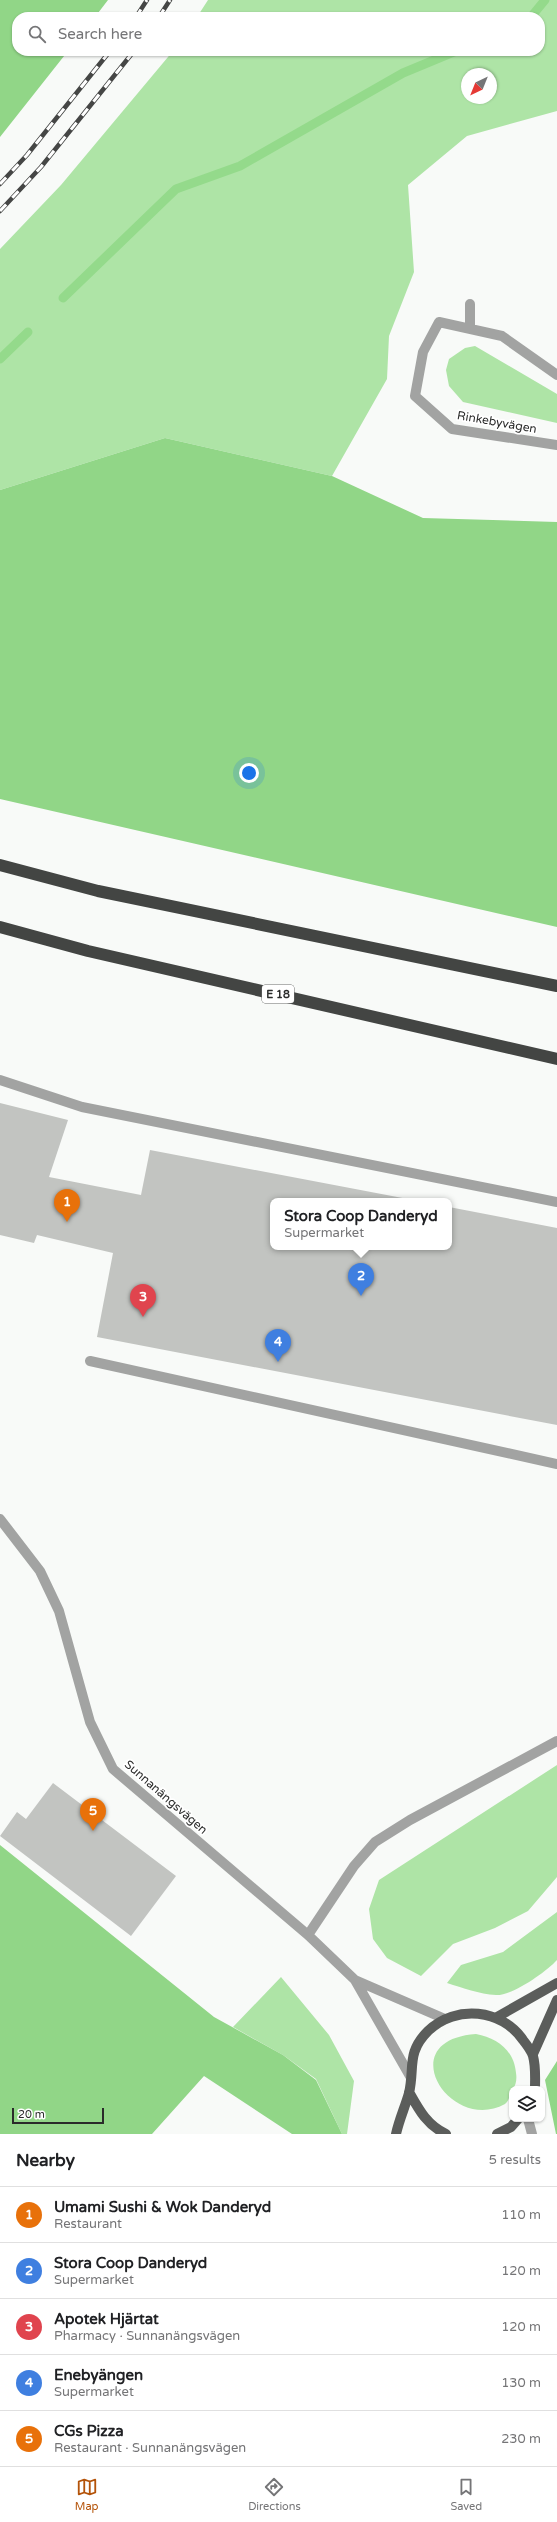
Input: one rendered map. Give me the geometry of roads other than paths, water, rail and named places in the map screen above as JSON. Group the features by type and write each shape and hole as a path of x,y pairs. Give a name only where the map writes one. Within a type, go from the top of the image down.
{"highway":[{"path":"0,865 98,891 557,986"},
{"name":"E 18","path":"0,927 88,951 557,1059"}],"main road":[{"path":"497,2017 557,1984"},
{"path":"533,2054 557,2000"},
{"path":"396,2134 409,2092 411,2061 416,2048 428,2032 445,2019 468,2013 497,2017 516,2030 533,2054 536,2069 535,2086"},
{"path":"409,2092 421,2114 437,2129 446,2134"},
{"path":"497,2134 511,2127 515,2122"}],"street":[{"path":"470,304 470,329"},
{"name":"Rinkebyvägen","path":"557,375 502,336 439,322 423,352 415,396 452,429 557,445"},
{"path":"0,1080 82,1107 557,1202"},
{"path":"90,1361 557,1464"},
{"name":"Sunnanängsvägen","path":"0,1519 40,1571 59,1611 90,1722 113,1769 308,1935 355,1980 410,2076"},
{"path":"308,1935 354,1866 375,1842 410,1820 557,1741"},
{"name":"Sunnanängsvägen","path":"355,1980 445,2019"},
{"path":"529,2122 532,2134"}],"waterway":[{"path":"535,12 545,0"},
{"path":"63,298 176,189 240,166 403,73 444,56"},
{"path":"0,359 28,332"}],"railway":[{"path":"139,12 147,0"},
{"path":"162,12 170,0"},
{"path":"0,184 27,155 106,56"},
{"path":"0,211 41,167 130,56"}],"place":[{"name":"Umami Sushi & Wok Danderyd","path":"67,1222"},
{"name":"Stora Coop Danderyd","path":"361,1296"},
{"name":"Apotek Hjärtat","path":"143,1317"},
{"name":"Enebyängen","path":"278,1362"},
{"name":"CGs Pizza","path":"93,1831"}]}
